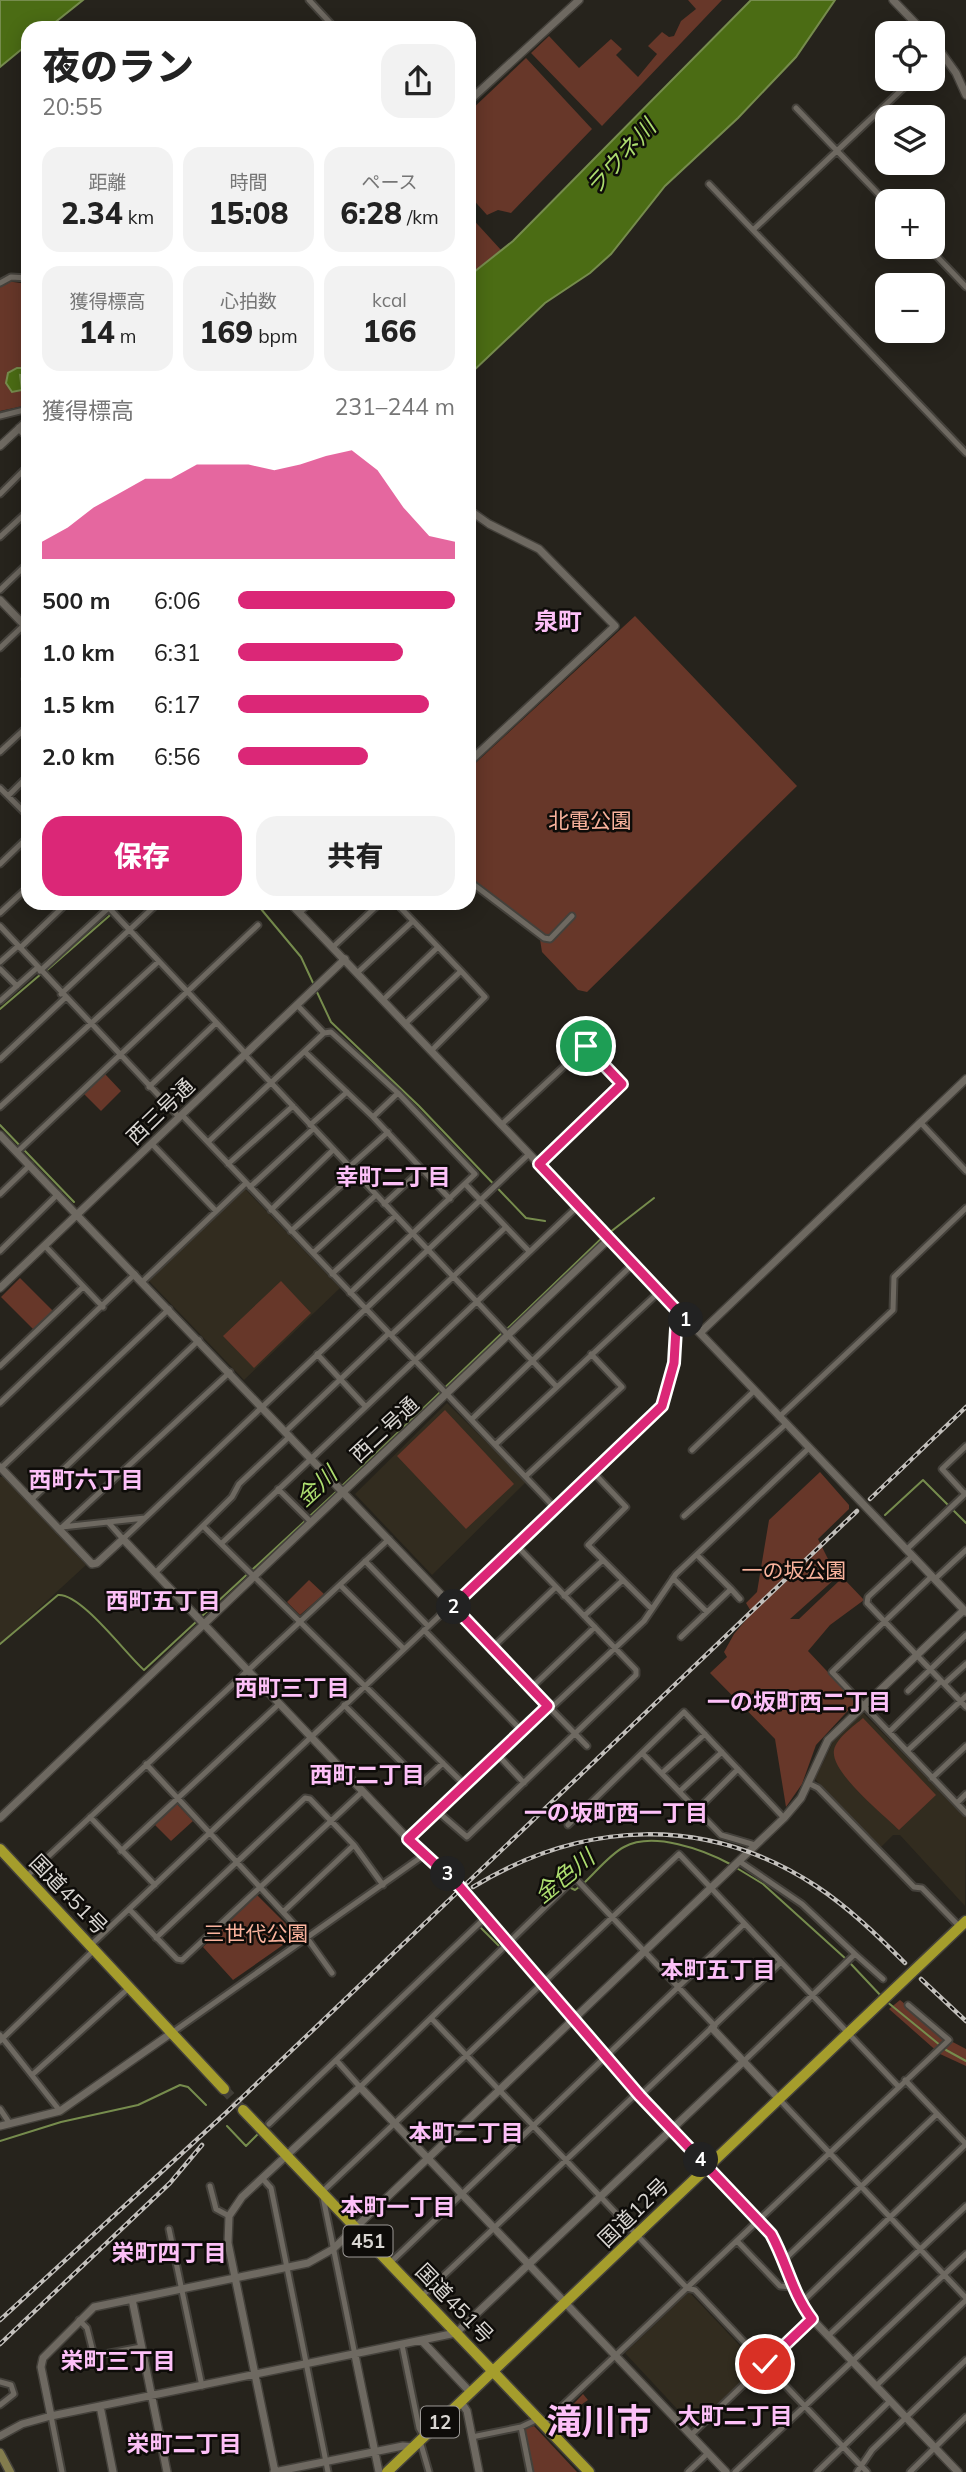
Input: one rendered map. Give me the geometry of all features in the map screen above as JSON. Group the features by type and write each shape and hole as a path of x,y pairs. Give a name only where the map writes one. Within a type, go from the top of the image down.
{"highway":[{"name":"国道451号","path":"0,1849 224,2089"},
{"name":"国道12号","path":"387,2472 963,1924"},
{"name":"国道451号","path":"243,2110 541,2421 580,2467 589,2472"}],"main road":[{"path":"0,2453 10,2472"}],"street":[{"path":"309,0 328,21"},
{"path":"476,95 579,0"},
{"path":"893,0 914,21"},
{"path":"945,58 966,95"},
{"path":"753,230 902,91"},
{"path":"796,107 875,191"},
{"path":"709,184 966,453"},
{"path":"939,259 966,287"},
{"path":"0,283 11,277 21,278"},
{"path":"0,416 21,411"},
{"path":"0,446 19,428"},
{"path":"0,494 21,473"},
{"path":"476,515 539,549 615,626 476,755"},
{"path":"0,537 21,518"},
{"path":"0,590 21,570"},
{"path":"0,600 21,622"},
{"path":"0,648 21,632"},
{"path":"0,752 21,732"},
{"path":"8,796 21,783"},
{"path":"0,788 21,810"},
{"path":"0,864 21,844"},
{"path":"476,886 544,938 550,939 572,916"},
{"path":"0,913 21,894"},
{"path":"0,962 59,910"},
{"path":"0,1001 107,910"},
{"path":"111,910 556,1386"},
{"path":"0,1059 150,910"},
{"path":"333,947 373,910"},
{"path":"403,910 485,997 431,1051"},
{"path":"62,2472 41,2367 43,2358 79,2320 94,2307 316,2261 333,2249 784,1818 801,1798 828,1740 965,1610 299,912"},
{"path":"357,973 413,921"},
{"path":"17,1152 258,925"},
{"path":"0,926 149,1087 208,1142 555,1508"},
{"path":"383,1000 438,947"},
{"name":"西三号通","path":"0,1288 345,960"},
{"path":"0,1107 158,961"},
{"path":"0,969 17,986"},
{"path":"405,1024 461,971"},
{"path":"297,1005 324,1033"},
{"path":"149,1087 216,1023"},
{"path":"208,1142 324,1033 331,1032 398,1093 475,1174 351,1293"},
{"path":"501,1125 586,1046 622,1084 539,1164"},
{"path":"305,1052 388,1132 450,1199"},
{"path":"699,1333 966,1080"},
{"path":"142,1282 347,1092"},
{"path":"373,1117 398,1093"},
{"path":"228,1164 293,1105"},
{"path":"920,1122 966,1171"},
{"path":"349,1167 388,1132"},
{"path":"0,1135 587,1746"},
{"path":"152,1144 216,1212"},
{"path":"271,1210 334,1150"},
{"path":"169,1309 0,1468 92,1564 97,1563 123,1539 529,1154"},
{"path":"0,1194 30,1165"},
{"path":"384,1204 422,1169"},
{"path":"291,1231 355,1173"},
{"path":"466,1185 528,1250"},
{"path":"0,1251 58,1194"},
{"path":"313,1253 376,1195"},
{"path":"222,1544 528,1250 578,1206"},
{"path":"779,1417 892,1310 894,1277 966,1208"},
{"path":"332,1274 395,1216"},
{"path":"155,1573 232,1497 239,1484 340,1378 506,1227"},
{"name":"西二号通","path":"0,1818 609,1238"},
{"path":"45,1245 103,1307"},
{"path":"472,1419 633,1264"},
{"path":"0,1403 135,1274"},
{"path":"0,1366 83,1287"},
{"path":"496,1444 660,1292"},
{"path":"60,2111 1,2038 129,1909 662,1406 674,1363 676,1329 686,1320"},
{"path":"31,1500 199,1340"},
{"path":"317,1354 365,1406"},
{"path":"526,1476 622,1387 591,1354"},
{"path":"60,1529 230,1372"},
{"path":"692,1450 754,1391"},
{"path":"684,1516 786,1423"},
{"path":"966,1446 942,1469 965,1493 867,1601 966,1707"},
{"path":"408,1839 497,1754 615,1648 652,1609 673,1578 809,1448"},
{"path":"593,1472 626,1507 588,1545 652,1609"},
{"path":"278,1489 311,1522"},
{"path":"60,1529 145,1518"},
{"path":"108,1522 202,1626 408,1839 447,1874 487,1916 605,2057 771,2234 800,2304 812,2319 958,2472"},
{"path":"203,1526 465,1785"},
{"path":"26,1877 389,1539"},
{"path":"437,1811 467,1837 636,1675 615,1648 516,1545"},
{"path":"966,1550 884,1621 832,1672 966,1813"},
{"path":"697,1555 740,1600"},
{"path":"565,1596 603,1560"},
{"path":"365,1561 522,1731"},
{"path":"673,1578 707,1612"},
{"path":"584,1616 623,1580"},
{"path":"340,1585 404,1649"},
{"path":"492,1648 556,1587"},
{"path":"681,1637 731,1589"},
{"path":"531,1688 595,1627"},
{"path":"908,1691 966,1635"},
{"path":"889,1732 966,1664"},
{"path":"907,1751 966,1696"},
{"path":"121,1851 278,1705"},
{"path":"344,1705 422,1783 443,1763"},
{"path":"568,1825 684,1713 784,1818"},
{"path":"663,1773 705,1734"},
{"path":"932,1778 966,1746"},
{"path":"680,1791 722,1752"},
{"path":"642,1753 721,1835 755,1846"},
{"path":"497,1754 524,1783"},
{"path":"146,1764 307,1938 332,1973"},
{"path":"697,1810 738,1769"},
{"path":"808,1783 818,1788 914,1887 922,1888 963,1924"},
{"path":"129,1909 177,1959 182,1960 362,1792"},
{"path":"957,1803 966,1794"},
{"path":"156,1938 305,1798 310,1799 354,1845 383,1885"},
{"path":"90,1817 155,1885"},
{"path":"283,1912 354,1845"},
{"path":"379,2472 322,2192 679,1854 898,2086"},
{"path":"0,2126 60,2111 424,1855"},
{"path":"739,1861 802,1904 883,1979"},
{"path":"420,2442 274,2472 227,2234 229,2216 237,2202 575,1878 678,1987 828,2154 966,2299 876,2386"},
{"path":"269,2124 487,1916"},
{"path":"390,2263 744,1924"},
{"path":"0,2435 22,2424 51,2416 456,2333 855,1954"},
{"path":"422,2297 781,1962"},
{"path":"32,2075 130,1986"},
{"path":"472,2437 541,2421 615,2356 949,2040 908,2005"},
{"path":"431,2018 687,2288 695,2290 867,2472"},
{"path":"336,2060 393,2124 726,2472"},
{"path":"800,2304 966,2144 905,2080"},
{"path":"0,2109 10,2124"},
{"path":"784,2260 937,2114"},
{"path":"262,2178 271,2188 328,2472"},
{"path":"210,2186 216,2209 229,2216"},
{"path":"828,2336 966,2206"},
{"path":"169,2229 202,2386"},
{"path":"737,2241 780,2286 792,2287"},
{"path":"735,2472 966,2254"},
{"path":"132,2299 167,2472"},
{"path":"691,2435 812,2319"},
{"path":"79,2320 87,2328 94,2356 141,2347"},
{"path":"422,2341 471,2393"},
{"path":"402,2345 420,2442 429,2472"},
{"path":"857,2472 872,2450 966,2360"},
{"path":"0,2382 11,2385 14,2394 0,2405"},
{"path":"817,2472 891,2401"},
{"path":"461,2402 467,2411 479,2472"},
{"path":"100,2406 113,2472"},
{"path":"909,2472 966,2417"},
{"path":"521,2427 530,2472"},
{"path":"688,2472 708,2453"}],"shaded area":[{"path":"245,1189 340,1288 244,1380 149,1281"},
{"path":"447,1403 526,1482 432,1575 355,1494"},
{"path":"0,1477 4,1477 86,1565 0,1644"},
{"path":"863,1713 966,1818 965,1906 900,1835 893,1835 880,1848 815,1779 833,1742"},
{"path":"689,2292 759,2366 694,2427 625,2353"}],"green space":[{"path":"688,0 722,0 602,126 531,53 549,36 579,68 611,39 622,49 616,55 638,77 657,54 648,46 662,32 669,37 674,36 681,21 696,9"},
{"path":"526,58 592,129 511,213 498,210 487,215 476,203 476,105"},
{"path":"476,223 501,250 476,270"},
{"path":"6,281 21,283 21,406 0,411 0,287"},
{"name":"北電公園","path":"635,616 797,786 587,992 578,990 542,952 539,933 476,882 476,763"},
{"path":"105,1074 121,1091 101,1111 84,1094"},
{"path":"20,1278 54,1312 35,1331 1,1297"},
{"path":"281,1281 311,1313 254,1368 223,1336"},
{"path":"445,1410 514,1484 466,1529 397,1456"},
{"name":"一の坂公園","path":"820,1472 849,1505 849,1509 818,1539 837,1577 790,1619 799,1619 839,1581 845,1580 864,1600 830,1625 808,1651 856,1702 816,1745 802,1784 786,1807 775,1739 710,1673 727,1657 724,1652 734,1634 752,1613 746,1603 757,1592 769,1520"},
{"path":"309,1580 324,1594 300,1615 287,1602"},
{"path":"863,1718 936,1795 899,1830 849,1781 835,1759 834,1750 839,1741"},
{"path":"177,1804 193,1821 171,1841 155,1825"},
{"name":"三世代公園","path":"257,1895 294,1932 293,1938 233,1980 203,1947"},
{"path":"900,2000 949,2040 966,2049 966,2066 940,2054 889,2009"},
{"path":"583,2394 588,2400 568,2414 568,2419 562,2425 556,2422"},
{"path":"534,2426 577,2472 531,2472 523,2429"}],"water":[{"path":"0,0 83,0 57,21 21,21 21,50 0,67"},
{"name":"ラウネ川","path":"751,0 835,0 796,57 738,118 665,186 611,254 590,273 545,303 476,368 476,270 513,241"},
{"path":"21,368 21,390 12,392 6,383 8,373"}],"waterway":[{"path":"46,971 116,910"},
{"path":"262,910 301,957 314,985"},
{"path":"0,1009 41,974"},
{"path":"316,990 331,1022 419,1106 526,1218 545,1221"},
{"path":"0,1125 74,1202"},
{"name":"金川","path":"609,1233 654,1198"},
{"name":"金川","path":"507,1329 604,1236"},
{"name":"金川","path":"342,1486 502,1333"},
{"path":"885,1515 923,1480 966,1523"},
{"name":"金川","path":"309,1517 338,1490"},
{"name":"金川","path":"201,1617 305,1521"},
{"name":"金川","path":"0,1644 58,1595 68,1597 90,1613 144,1670 197,1621"},
{"name":"金色川","path":"583,1884 613,1854 624,1847 649,1841 693,1848 730,1864"},
{"name":"金色川","path":"735,1867 763,1884 846,1959"},
{"name":"金色川","path":"569,1887 575,1890 579,1887"},
{"name":"金色川","path":"395,2000 476,1923"},
{"name":"金色川","path":"480,1927 504,1951 508,1947"},
{"name":"金色川","path":"512,1943 528,1927"},
{"name":"金色川","path":"850,1963 882,1997"},
{"name":"金色川","path":"886,2001 946,2050 966,2061"},
{"name":"金色川","path":"0,2141 61,2122 138,2105 180,2085 188,2087 206,2105"},
{"name":"金色川","path":"227,2126 246,2146 258,2134"}],"tunnel":[{"path":"224,2089 243,2110"}],"railway":[{"path":"870,1499 966,1407"},
{"path":"0,2320 228,2111 857,1511"},
{"path":"473,1887 515,1865 558,1848 601,1838 644,1834 688,1837 731,1846 774,1863 816,1886 851,1912 905,1963"},
{"path":"921,1979 966,2021"},
{"path":"0,2344 170,2183 202,2145"}],"district":[{"name":"泉町","path":"558,621"},
{"name":"幸町二丁目","path":"393,1176"},
{"name":"西町六丁目","path":"86,1479"},
{"name":"西町五丁目","path":"163,1600"},
{"name":"西町三丁目","path":"292,1687"},
{"name":"一の坂町西二丁目","path":"799,1701"},
{"name":"西町二丁目","path":"367,1774"},
{"name":"一の坂町西一丁目","path":"616,1812"},
{"name":"本町五丁目","path":"718,1969"},
{"name":"本町二丁目","path":"466,2132"},
{"name":"本町一丁目","path":"398,2206"},
{"name":"栄町四丁目","path":"169,2252"},
{"name":"栄町三丁目","path":"118,2360"},
{"name":"大町二丁目","path":"735,2415"},
{"name":"滝川市","path":"599,2421"},
{"name":"栄町二丁目","path":"184,2443"}],"route":[{"path":"586,1046 622,1084 539,1164 686,1320 676,1329 674,1363 662,1406 453,1606 548,1706 408,1839 447,1874 487,1916 605,2057 771,2234 780,2250 797,2298 812,2319 765,2364"}]}
